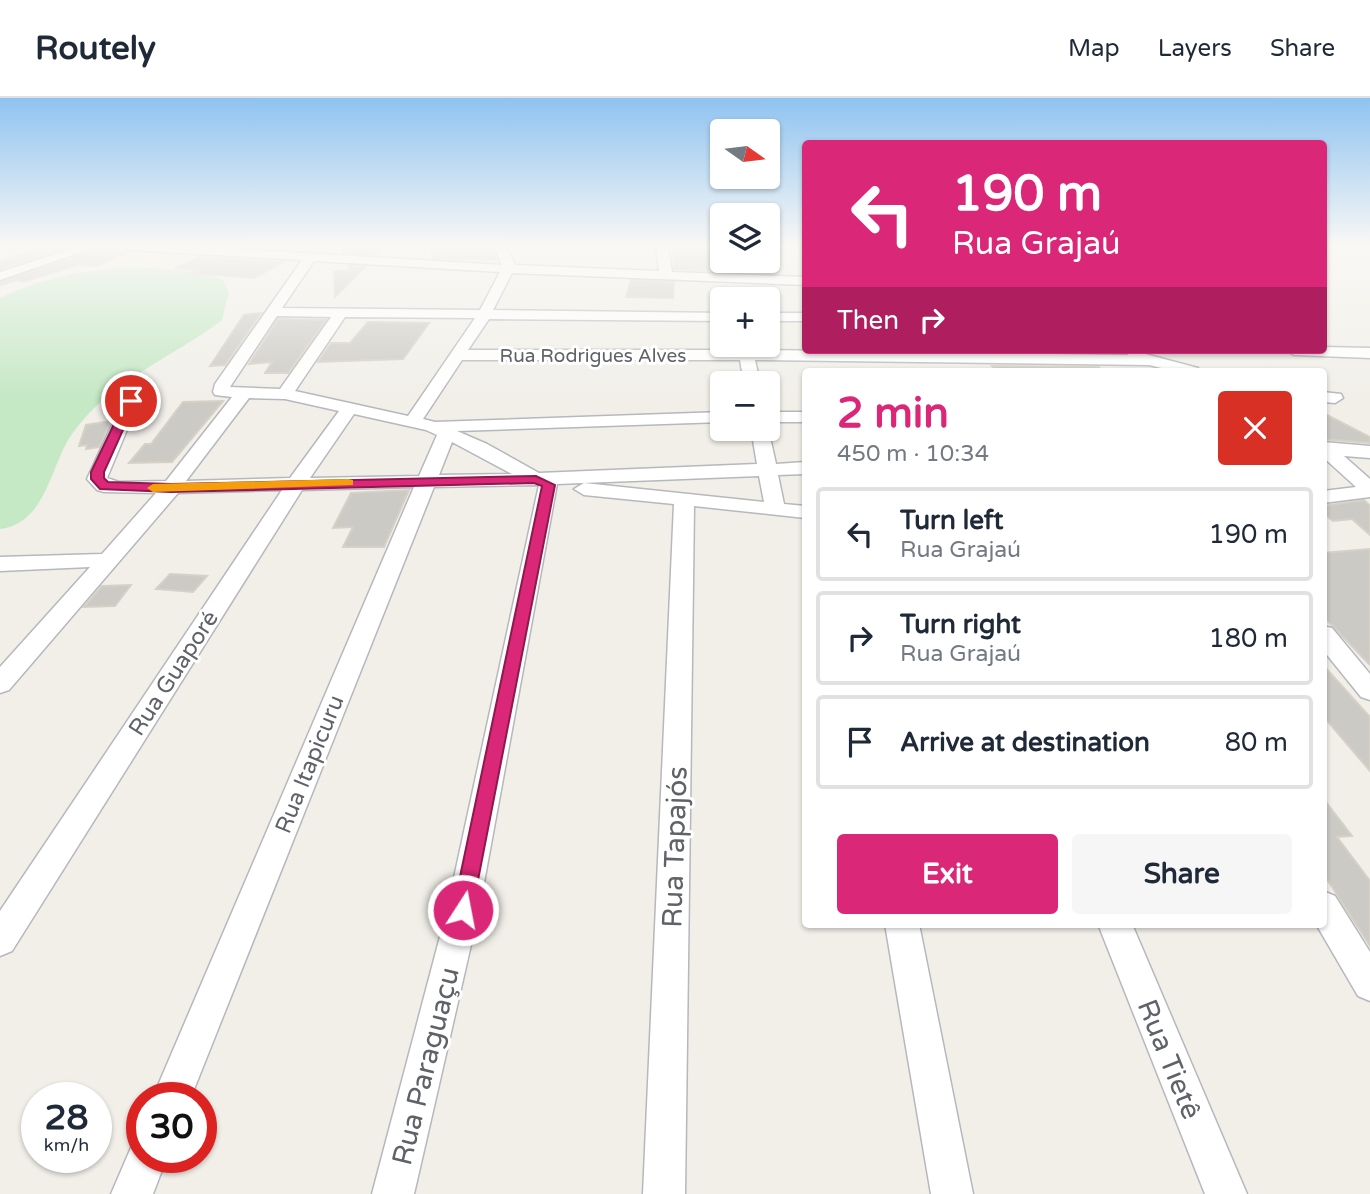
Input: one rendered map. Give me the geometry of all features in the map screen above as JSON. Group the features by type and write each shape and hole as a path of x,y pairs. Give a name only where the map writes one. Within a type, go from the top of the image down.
{"street":[{"path":"285,297 223,384 221,392 285,394 430,427 542,482 802,512"},
{"name":"Rua Itapicuru","path":"178,1082 425,480 430,427 457,355 493,297"},
{"path":"273,312 710,317"},
{"path":"285,394 341,314"},
{"path":"780,317 802,317"},
{"name":"Rua Rodrigues Alves","path":"457,355 710,351"},
{"path":"1327,351 1370,353"},
{"name":"Rua Rodrigues Alves","path":"780,352 802,354"},
{"name":"Rua Rodrigues Alves","path":"809,354 888,359 1149,360"},
{"path":"1128,354 1180,368"},
{"path":"1173,354 1207,368"},
{"path":"0,684 12,656 110,560 171,488 243,394"},
{"path":"131,401 98,472 97,479 104,486 111,488 425,480 542,482 802,468"},
{"name":"Rua Guaporé","path":"0,940 296,484 350,408"},
{"path":"780,417 802,417"},
{"path":"430,427 710,418"},
{"path":"762,441 775,508"},
{"path":"1327,448 1370,452"},
{"path":"1327,450 1370,490"},
{"name":"Rua Paraguaçu","path":"393,1194 463,910 542,482"},
{"path":"1327,496 1370,490"},
{"name":"Rua Tapajós","path":"664,1194 684,500"},
{"path":"0,564 110,560"},
{"path":"1327,639 1370,691"},
{"path":"1327,913 1370,984"},
{"path":"903,928 953,1194"},
{"name":"Rua Tietê","path":"1117,928 1226,1194"},
{"path":"132,1194 141,1173"}],"green space":[{"path":"228,297 222,320 142,371 87,415 72,434 38,504 28,516 16,524 0,529 0,298"}],"building":[{"path":"261,313 225,365 210,366 244,315"},
{"path":"278,319 326,320 288,373 265,373 272,362 249,364"},
{"path":"368,322 429,323 403,359 318,362 331,343 350,343"},
{"path":"992,366 1100,368 994,368"},
{"path":"223,401 172,462 129,463 145,444 151,444 183,402"},
{"path":"1327,415 1370,437 1370,443 1327,439"},
{"path":"111,421 99,447 86,449 87,445 79,446 86,425"},
{"path":"409,490 384,547 343,547 353,527 333,528 351,493"},
{"path":"1364,500 1370,506 1370,535 1352,519 1333,521 1327,516 1327,505"},
{"path":"1370,549 1370,665 1327,620 1327,553"},
{"path":"170,574 207,576 193,592 156,589"},
{"path":"131,585 115,606 84,607 102,586"},
{"path":"1327,669 1370,717 1370,771 1327,721"},
{"path":"1327,803 1352,836 1337,837 1370,881 1370,946 1327,879"}],"slow traffic":[{"path":"153,488 348,482"}],"route":[{"path":"131,401 98,472 97,479 100,483 111,488 536,479 548,485 463,910"}]}
